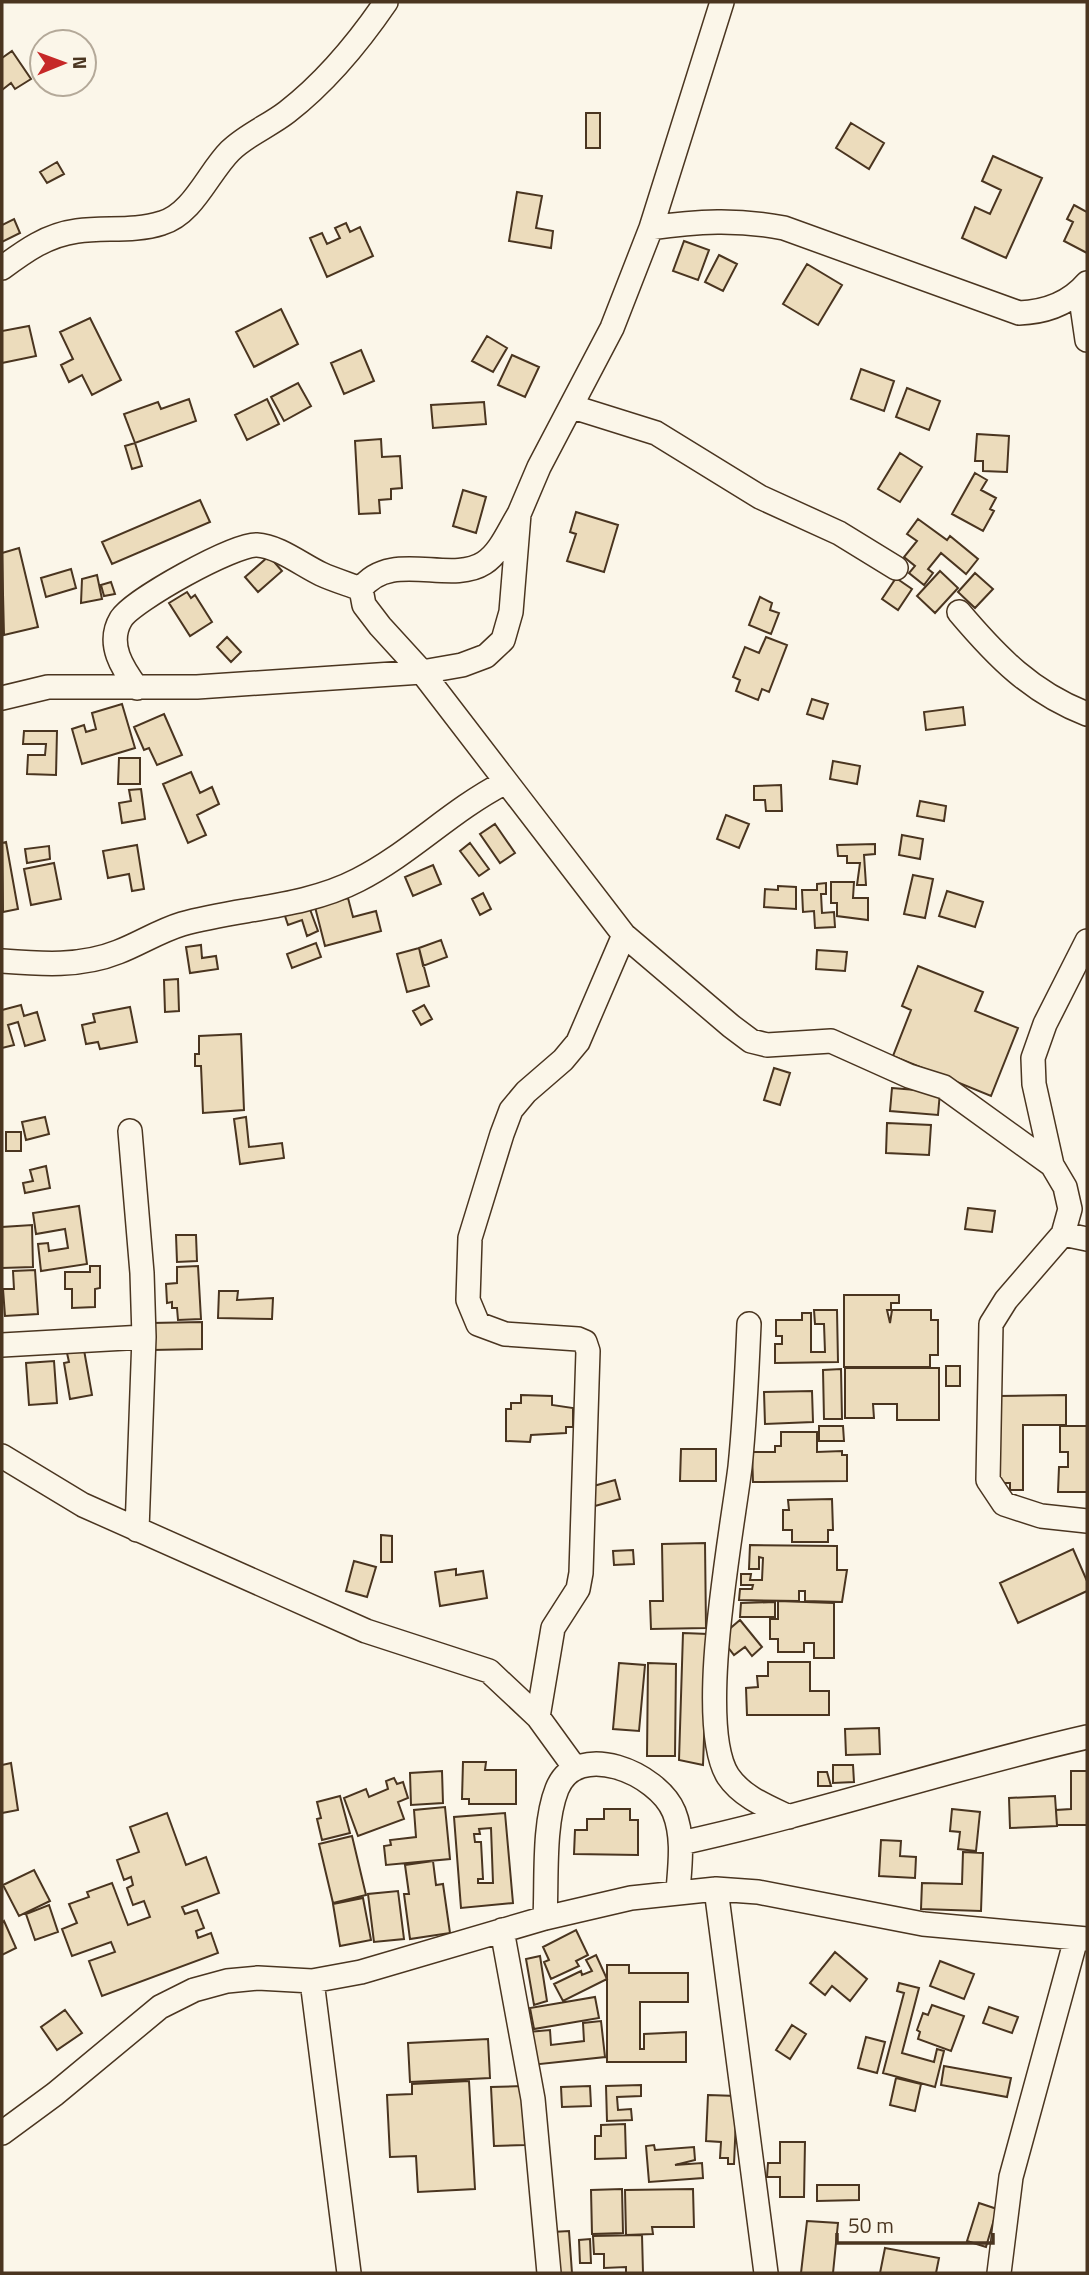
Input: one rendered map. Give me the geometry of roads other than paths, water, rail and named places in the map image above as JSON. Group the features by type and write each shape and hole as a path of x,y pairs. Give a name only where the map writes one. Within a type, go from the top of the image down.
{"street":[{"path":"2,268 29,248 63,233 137,228 163,223 175,217 187,206 233,148 292,108 335,68 361,39 386,2"},
{"path":"722,2 651,228 612,328 573,407 539,467 519,514 494,554 484,564 468,569 419,568 383,572 369,578 361,589 364,605 422,672 504,783 564,854 624,935 751,1041 767,1045 831,1041 909,1076 944,1087 1052,1165"},
{"path":"651,228 699,221 734,220 785,228 1019,313 1038,313 1057,306 1083,288"},
{"path":"1083,288 1087,340"},
{"path":"573,407 656,433 760,497 839,533 896,568"},
{"path":"2,698 48,687 137,688 422,672 462,665 486,656 503,640 511,612 519,514"},
{"path":"137,688 118,660 116,634 121,618 141,601 232,550 257,545 273,549 323,575 361,589"},
{"path":"959,612 995,654 1024,681 1045,695 1087,714"},
{"path":"2,961 56,965 90,960 117,953 181,925 331,892 388,863 459,808 504,783"},
{"path":"538,1717 553,1628 578,1589 581,1573 588,1351 584,1342 578,1339 505,1334 478,1324 468,1300 470,1238 512,1110 526,1092 563,1060 578,1042 624,935"},
{"path":"1087,941 1045,1024 1033,1058 1034,1084 1052,1165 1065,1187 1070,1209 1062,1234 1006,1300 991,1324 988,1480 1004,1504 1041,1516 1087,1521"},
{"path":"130,1132 142,1273 144,1337 136,1530"},
{"path":"1062,1234 1087,1239"},
{"path":"750,1324 740,1463 716,1666 716,1747 729,1777 752,1799 789,1817"},
{"path":"2,1345 144,1337"},
{"path":"2,1456 83,1505 366,1632 489,1671 538,1717 575,1768"},
{"path":"681,1843 789,1817 944,1772 1087,1737"},
{"path":"545,1918 551,1815 558,1787 575,1768 602,1764 627,1769 658,1787 673,1811 681,1843 678,1891"},
{"path":"716,1889 766,2273"},
{"path":"2,2133 55,2094 128,2031 160,2007 182,1996 227,1981 258,1978 312,1981 409,1959 545,1918 678,1891 716,1889 758,1892 923,1924 1082,1939 1011,2177 999,2273"},
{"path":"502,1930 533,2099 549,2273"},
{"path":"312,1981 349,2273"}]}
